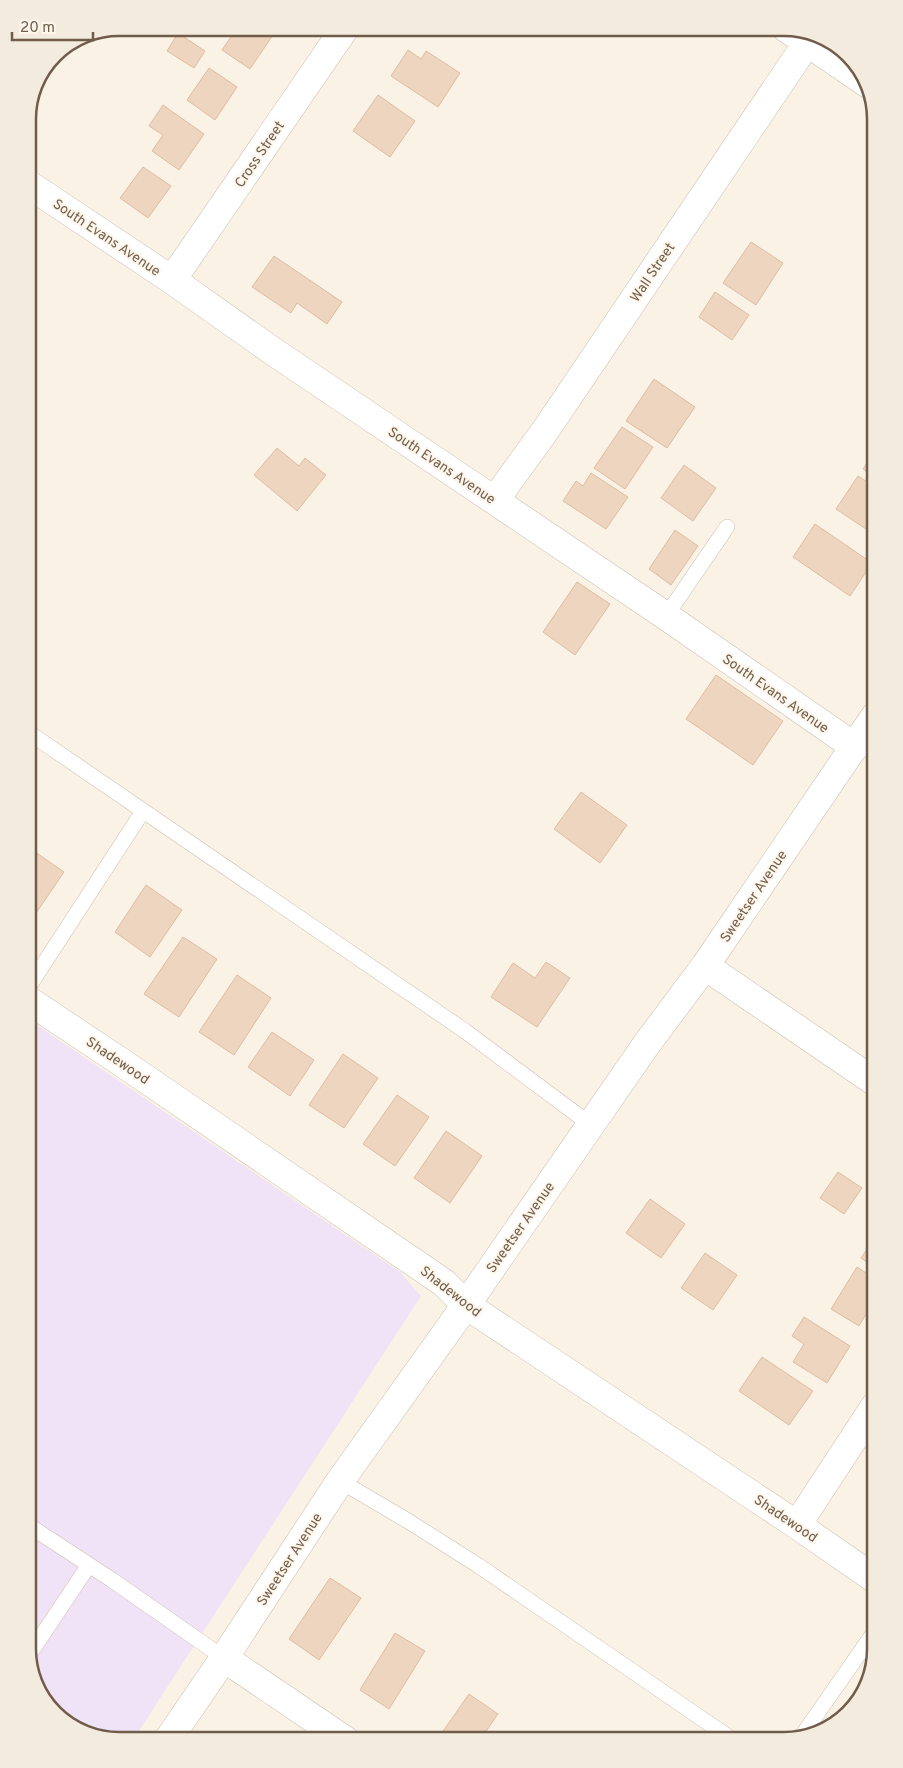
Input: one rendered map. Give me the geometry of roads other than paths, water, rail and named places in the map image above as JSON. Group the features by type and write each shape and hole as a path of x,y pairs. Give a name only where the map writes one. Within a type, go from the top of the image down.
{"street":[{"name":"Cross Street","path":"172,280 340,36"},
{"name":"Wall Street","path":"495,500 547,428 795,37"},
{"path":"801,38 853,74"},
{"name":"South Evans Avenue","path":"36,189 666,616 855,747"},
{"name":"Sweetser Avenue","path":"173,1732 340,1481 466,1305 646,1046 705,966 867,729"},
{"path":"705,966 867,1076"},
{"name":"Shadewood","path":"36,1005 444,1283 466,1305 867,1573"},
{"path":"797,1525 867,1420"},
{"path":"224,1658 332,1732"}],"lane":[{"path":"666,616 728,527"},
{"path":"36,737 465,1031 591,1124"},
{"path":"36,976 143,811"},
{"path":"340,1481 479,1566 721,1732"},
{"path":"36,1530 224,1658"},
{"path":"36,1645 89,1565"},
{"path":"808,1727 867,1643"}]}
